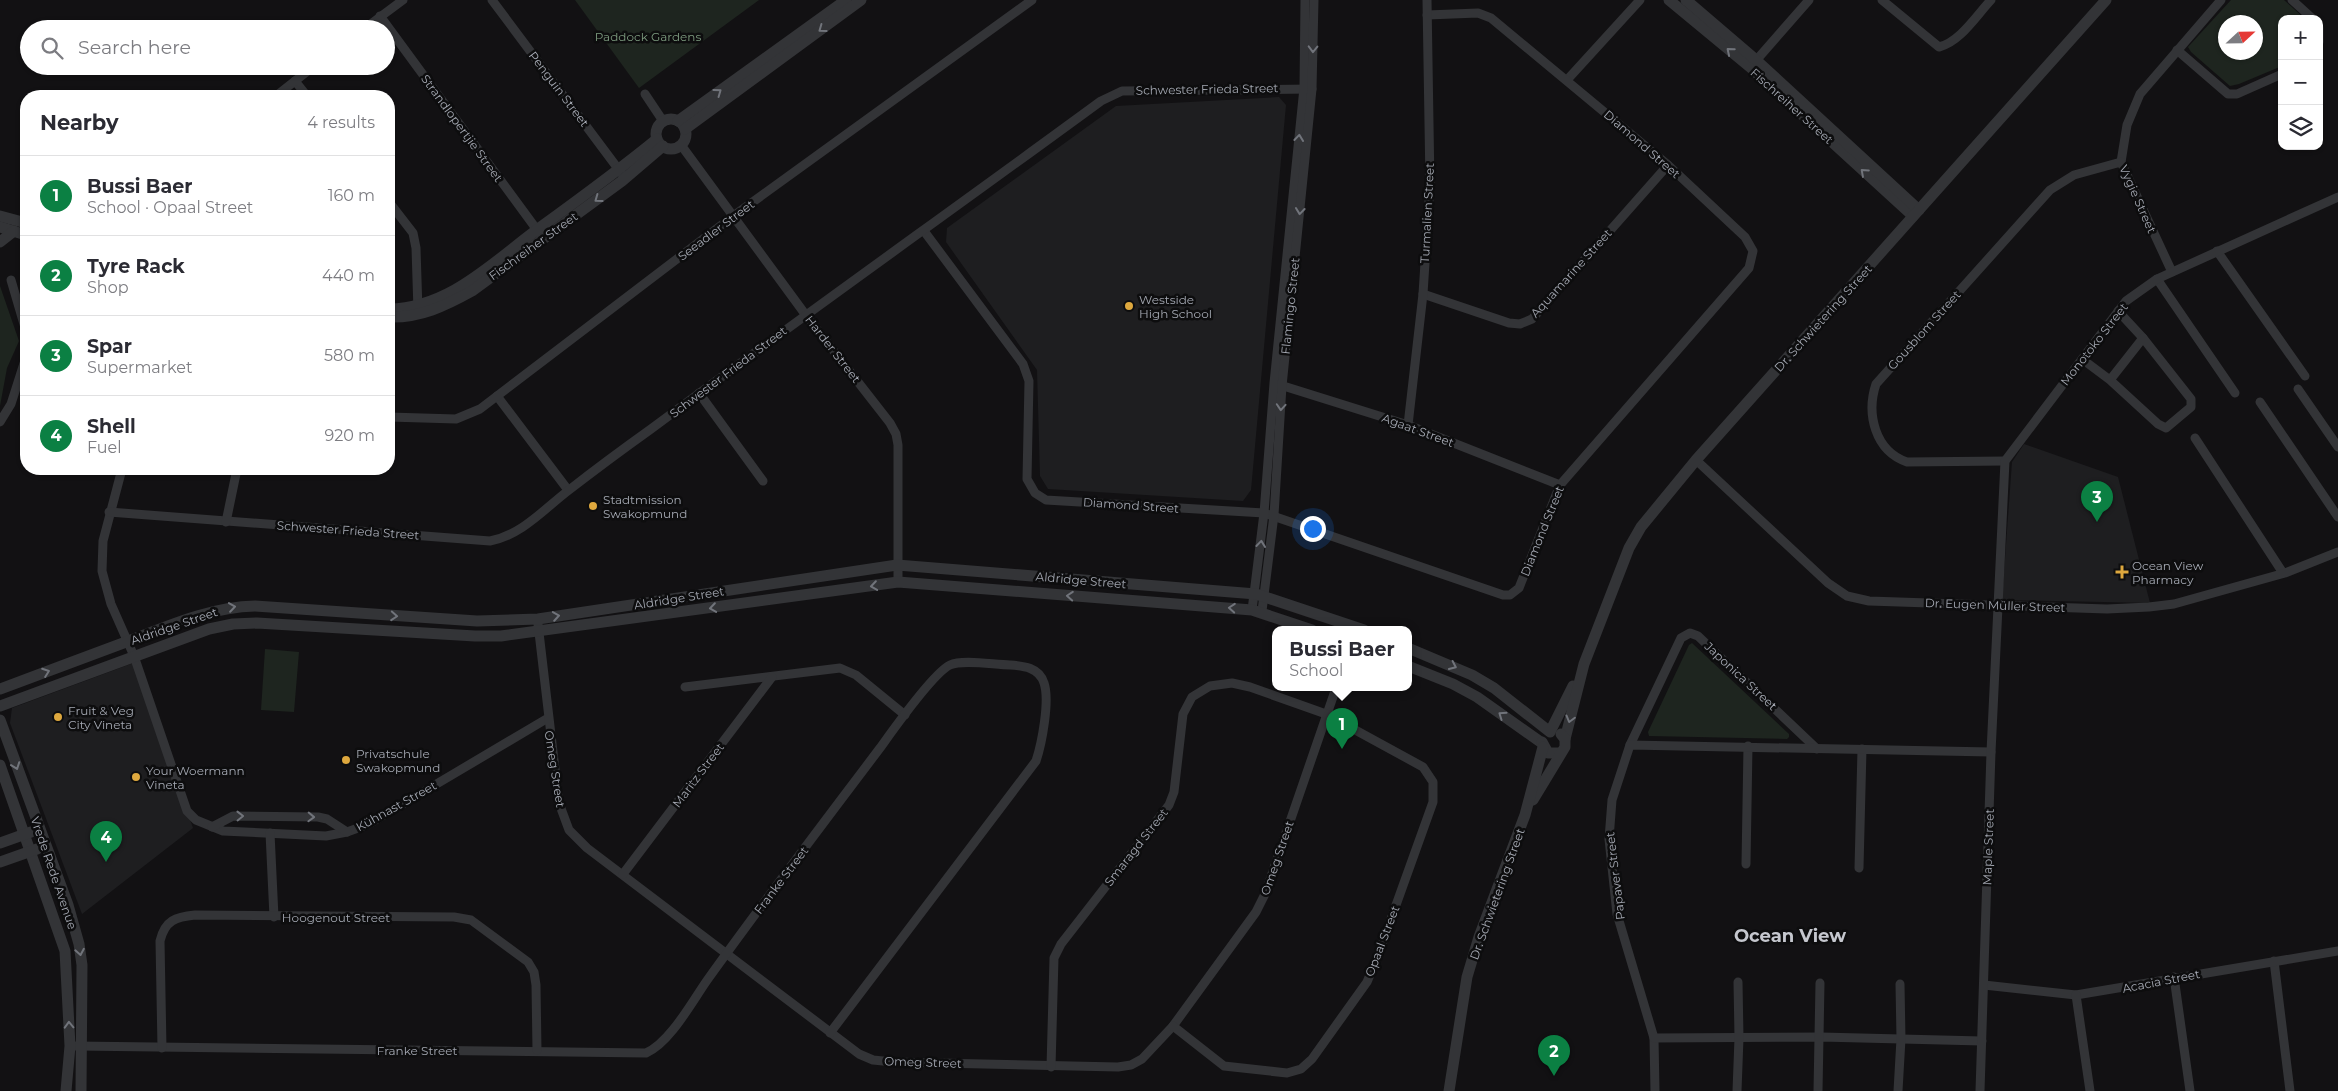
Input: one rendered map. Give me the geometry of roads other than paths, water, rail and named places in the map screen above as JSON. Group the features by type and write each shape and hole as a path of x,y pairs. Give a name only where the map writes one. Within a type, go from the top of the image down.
{"street":[{"path":"375,20 403,0"},
{"name":"Penguin Street","path":"492,0 622,174"},
{"path":"682,125 846,0"},
{"path":"682,125 861,0"},
{"name":"Seeadler Street","path":"395,417 456,420 480,409 732,217 1032,0"},
{"name":"Flamingo Street","path":"1305,0 1308,88"},
{"name":"Flamingo Street","path":"1257,610 1269,514 1278,384 1308,88 1314,0"},
{"name":"Turmalien Street","path":"1408,425 1423,294 1430,185 1426,0"},
{"path":"1567,80 1640,0"},
{"name":"Fischreiher Street","path":"1669,0 1753,64"},
{"name":"Fischreiher Street","path":"1686,0 1916,213"},
{"path":"1753,64 1809,0"},
{"path":"1882,0 1939,47 1948,45 1956,38 1991,0"},
{"name":"Dr. Schwietering Street","path":"1550,732 1584,664 1629,548 1641,527 1696,460 2106,0"},
{"name":"Vygie Street","path":"2172,272 2121,162 2127,125 2140,94 2221,0"},
{"path":"2292,0 2309,15"},
{"name":"Diamond Street","path":"924,231 1023,364 1029,381 1027,479 1036,492 1046,500 1269,514 1503,595 1510,595 1519,588 1560,485 1749,268 1752,251 1745,237 1668,165 1491,18 1478,13 1427,15"},
{"name":"Strandlopertjie Street","path":"380,16 383,20"},
{"name":"Strandlopertjie Street","path":"395,36 540,234"},
{"path":"2177,50 2228,94 2237,94 2278,76"},
{"path":"283,90 302,75"},
{"path":"295,80 302,90"},
{"name":"Schwester Frieda Street","path":"109,512 226,522 490,540 503,539 516,532 568,490 805,314 924,231 1101,101 1122,91 1308,88"},
{"path":"645,94 664,121"},
{"path":"673,119 682,125 686,138 681,145 670,149 660,143 656,130 664,121 673,119"},
{"name":"Fischreiher Street","path":"395,316 418,311 474,279 540,234 622,174 660,143"},
{"name":"Harder Street","path":"681,145 732,217 890,423 896,434 898,445 898,582"},
{"name":"Gousblom Street","path":"2005,461 1907,462 1894,457 1883,446 1874,425 1871,400 1876,384 2050,190 2074,175 2121,162"},
{"name":"Aquamarine Street","path":"1423,294 1509,323 1520,324 1532,319 1668,165"},
{"name":"Monotoko Street","path":"2005,461 2126,301 2157,279 2338,197"},
{"path":"395,210 413,233 416,248 418,311"},
{"path":"0,216 20,221"},
{"path":"0,227 20,233"},
{"path":"0,242 14,231"},
{"path":"2217,251 2305,376"},
{"path":"2157,279 2235,393"},
{"path":"11,280 20,311"},
{"name":"Fischreiher Street","path":"395,309 418,311"},
{"path":"2082,359 2110,380 2158,424 2166,428 2191,407 2191,398 2118,310"},
{"path":"2110,380 2143,338"},
{"path":"0,422 11,404 20,376"},
{"name":"Agaat Street","path":"1278,384 1408,425 1560,485"},
{"path":"2298,389 2338,447"},
{"path":"699,393 763,481"},
{"path":"497,396 568,490"},
{"path":"2260,402 2338,517"},
{"path":"2195,438 2283,573"},
{"name":"Dr. Eugen Müller Street","path":"1696,460 1828,583 1847,596 1869,600 2107,610 2149,608 2174,604 2283,573 2315,563 2338,552"},
{"path":"1996,604 2005,461"},
{"name":"Kühnast Street","path":"120,475 109,512 102,549 102,571 111,604 134,656 187,811 196,820 223,832 326,836 347,832 368,824 548,718"},
{"path":"226,522 236,475"},
{"name":"Aldridge Street","path":"0,689 202,615 235,606 477,622 538,619 897,565 1260,595 1350,626"},
{"name":"Aldridge Street","path":"0,706 209,629 233,624 257,623 475,636 539,632 898,582 1257,610 1301,626"},
{"name":"Maple Street","path":"1980,1091 1996,604"},
{"path":"423,633 424,618"},
{"name":"Omeg Street","path":"538,619 559,803 569,830 587,848 830,1033 859,1054 873,1060 1050,1067 1131,1066 1142,1059 1172,1026 1256,912 1265,894 1335,691"},
{"name":"Japonica Street","path":"1630,745 1681,638 1690,634 1698,636 1817,748"},
{"path":"1412,650 1472,675 1494,688 1550,732"},
{"name":"Franke Street","path":"70,1046 538,1050 632,1054 653,1050 663,1042 904,715 943,669 952,663 1026,666 1037,672 1044,681 1046,694 1040,749 1036,761 830,1033"},
{"name":"Dr. Schwietering Street","path":"1565,740 1584,664"},
{"path":"685,687 840,668 856,675 904,715"},
{"path":"1412,668 1453,684 1478,697 1552,754 1560,753 1564,747 1565,740 1558,732 1550,732 1545,735 1542,745"},
{"name":"Maritz Street","path":"623,874 772,677"},
{"name":"Smaragd Street","path":"1050,1067 1054,958 1061,944 1169,805 1174,792 1183,714 1192,697 1210,686 1232,683 1250,687 1326,714"},
{"name":"Opaal Street","path":"1172,1026 1224,1066 1287,1072 1301,1069 1312,1059 1366,982 1433,802 1433,782 1423,767 1326,714"},
{"name":"Vrede Rede Avenue","path":"0,720 68,905 79,944 82,966 80,1091"},
{"name":"Dr. Schwietering Street","path":"1449,1091 1463,998 1474,953 1525,815 1542,745"},
{"path":"1630,745 1990,752"},
{"name":"Papaver Street","path":"1630,745 1612,800 1609,840 1617,914 1654,1038 1655,1091"},
{"path":"1746,864 1748,746"},
{"path":"1859,868 1862,749"},
{"name":"Dr. Schwietering Street","path":"1525,815 1560,753"},
{"name":"Vrede Rede Avenue","path":"0,765 65,951 70,1046 66,1091"},
{"name":"Kühnast Street","path":"212,827 233,816 318,817 327,819 347,832"},
{"path":"0,843 39,829"},
{"path":"270,833 274,917"},
{"path":"0,862 45,846"},
{"name":"Hoogenout Street","path":"162,1048 160,941 165,926 172,920 196,915 454,917 471,920 528,962 534,972 538,1050"},
{"name":"Acacia Street","path":"1984,985 2076,995 2338,951"},
{"path":"2274,961 2290,1091"},
{"path":"2174,978 2190,1091"},
{"path":"1737,1091 1740,1038 1738,982"},
{"path":"1818,1091 1821,1037 1820,983"},
{"path":"1898,1091 1902,1039 1900,984"},
{"path":"2076,995 2090,1091"},
{"path":"1654,1038 1821,1037 1982,1041"}],"place":[{"name":"Westside High School","path":"1129,306"},
{"name":"Stadtmission Swakopmund","path":"593,506"},
{"name":"Spar","path":"2097,522"},
{"name":"Ocean View Pharmacy","path":"2122,572"},
{"name":"Fruit & Veg City Vineta","path":"58,717"},
{"name":"Bussi Baer","path":"1342,749"},
{"name":"Privatschule Swakopmund","path":"346,760"},
{"name":"Your Woermann Vineta","path":"136,777"},
{"name":"Shell","path":"106,862"},
{"name":"Tyre Rack","path":"1554,1076"}],"district":[{"name":"Ocean View","path":"1790,936"}],"park label":[{"name":"Paddock Gardens","path":"648,36"}]}
